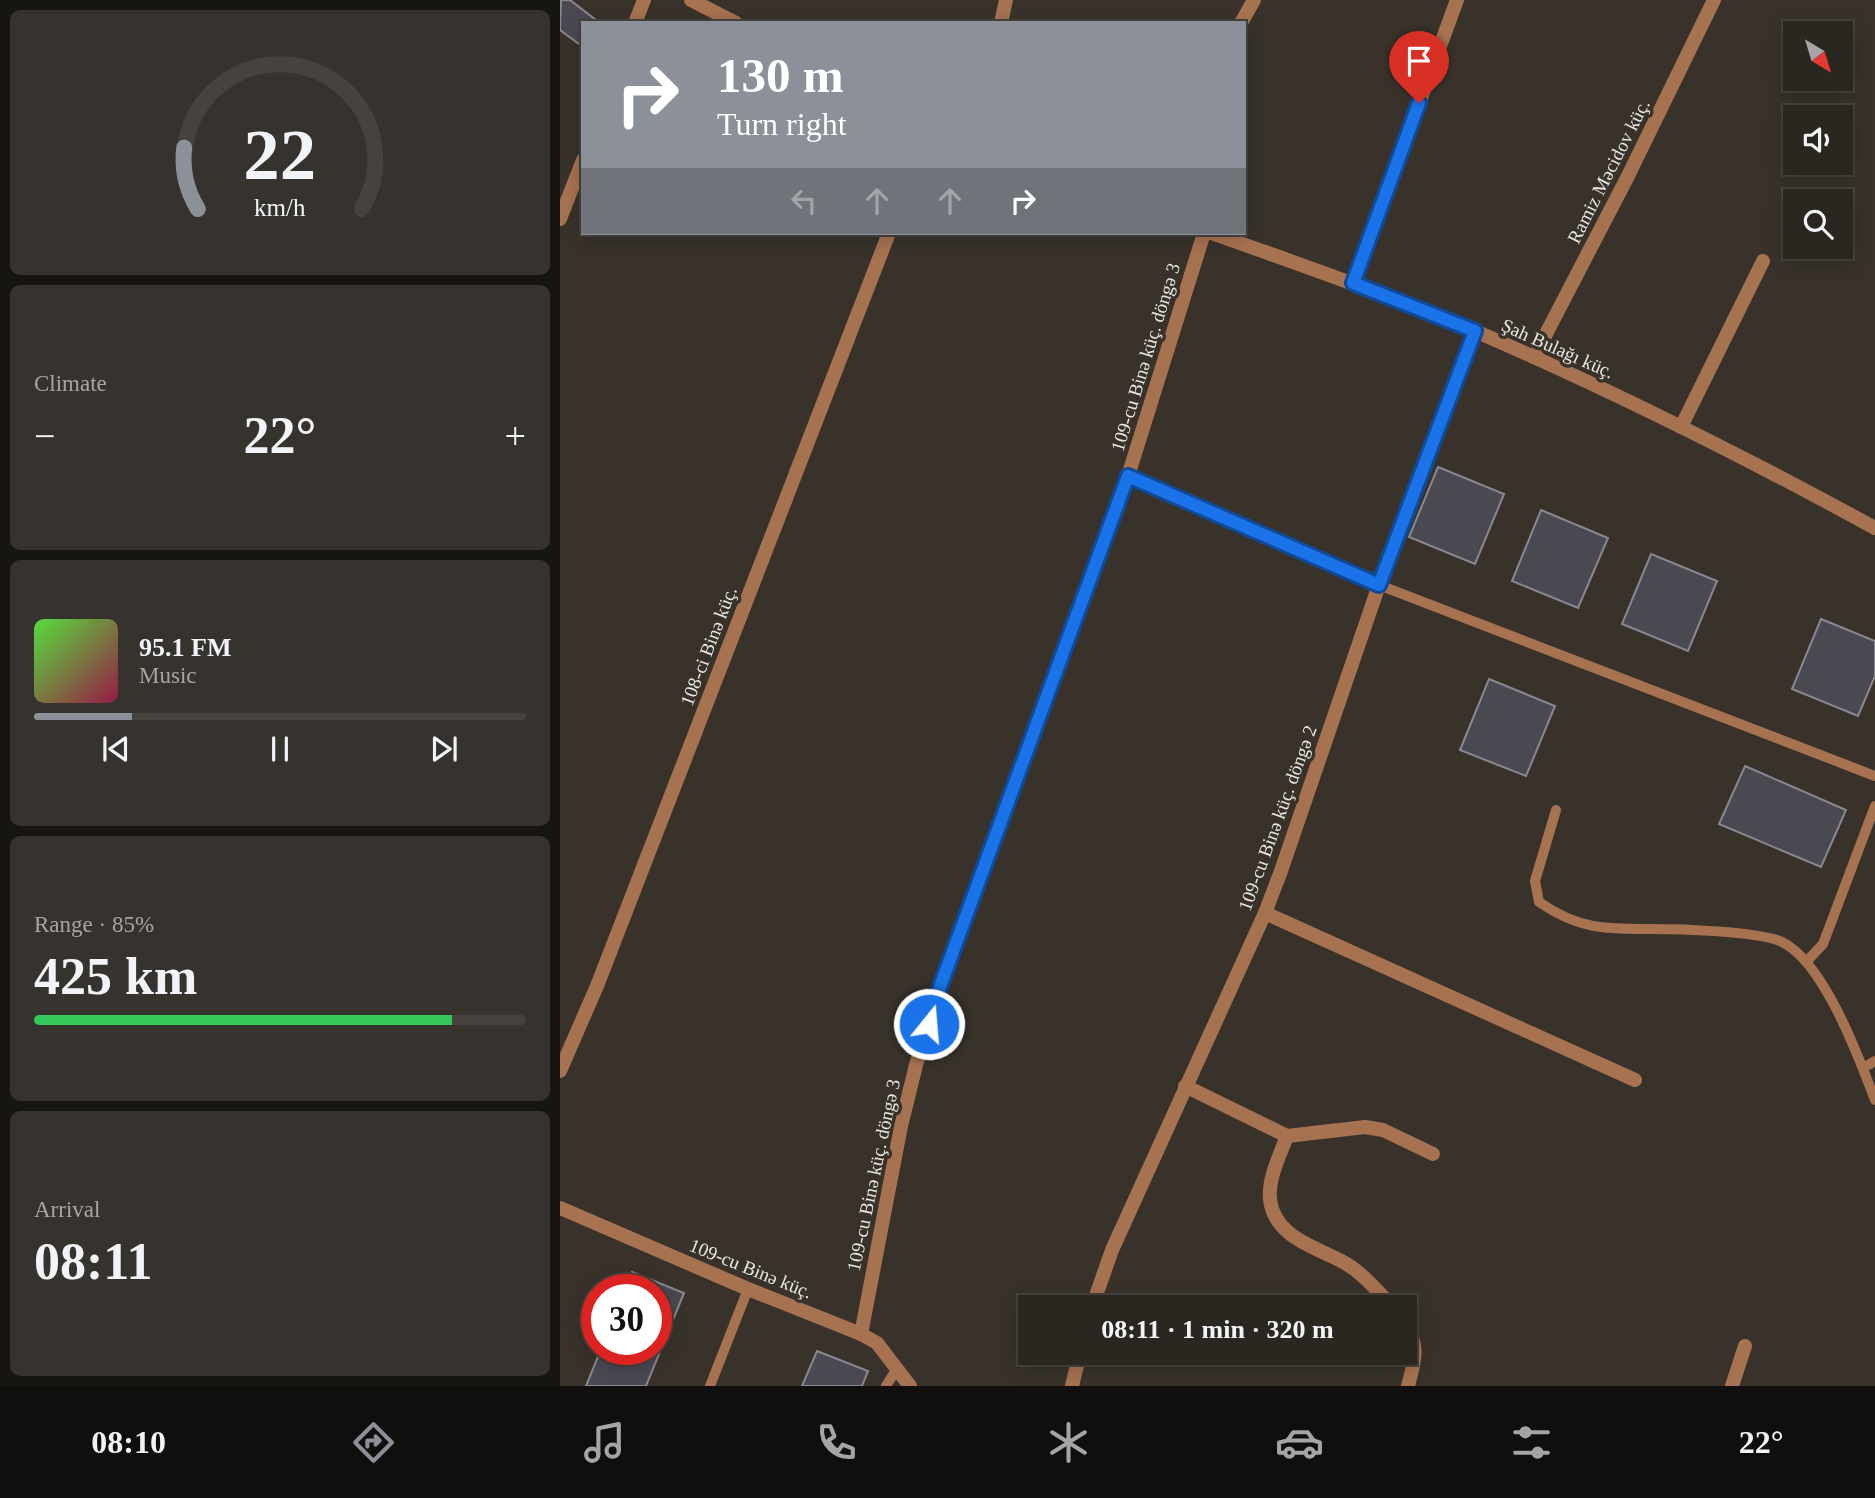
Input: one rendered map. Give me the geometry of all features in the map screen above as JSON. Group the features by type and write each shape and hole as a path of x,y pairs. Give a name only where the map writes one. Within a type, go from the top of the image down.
{"street":[{"path":"636,21 644,0"},
{"path":"691,0 732,21"},
{"path":"1001,21 1006,0"},
{"path":"1242,21 1254,0"},
{"path":"1353,283 1457,0"},
{"name":"Ramiz Məcidov küç.","path":"1534,357 1714,0"},
{"path":"560,219 581,165"},
{"name":"108-ci Binə küç.","path":"560,1071 597,986 888,235"},
{"name":"109-cu Binə küç. döngə 3","path":"861,1334 901,1126 916,1065 941,984 1128,476 1203,235"},
{"name":"Şah Bulağı küç.","path":"1217,235 1353,283 1475,331 1681,427 1873,524"},
{"path":"1681,427 1763,261"},
{"name":"109-cu Binə küç. döngə 2","path":"1096,1295 1112,1250 1265,913 1379,585 1475,331"},
{"path":"1128,476 1379,585"},
{"path":"1265,913 1635,1080"},
{"path":"1185,1086 1287,1136 1365,1127 1383,1130 1433,1154"},
{"path":"1287,1136 1271,1180 1270,1199 1284,1230 1307,1246 1346,1264 1382,1295"},
{"name":"109-cu Binə küç.","path":"560,1208 748,1289 861,1334 877,1343 910,1386"},
{"path":"1732,1386 1745,1346"},
{"path":"1072,1386 1077,1365"},
{"path":"1408,1386 1413,1365"}],"lane":[{"path":"1379,585 1875,776"},
{"path":"1807,961 1823,944 1875,806"},
{"path":"1556,810 1535,881 1539,902 1559,916 1586,925 1611,929 1653,929 1767,938 1783,942 1807,961 1821,982 1863,1068 1875,1100"},
{"path":"1863,1068 1875,1061"},
{"path":"710,1386 748,1289"},
{"path":"886,1386 896,1370"}],"building":[{"path":"561,0 570,0 597,21 581,21 581,46 560,30"},
{"path":"1438,467 1504,494 1475,564 1409,537"},
{"path":"1541,510 1608,538 1578,608 1512,581"},
{"path":"1651,554 1717,581 1688,651 1622,624"},
{"path":"1821,619 1875,641 1875,676 1858,716 1792,689"},
{"path":"1489,679 1555,706 1526,776 1460,750"},
{"path":"1745,766 1846,810 1821,867 1719,824"},
{"path":"672,1288 684,1293 672,1322"},
{"path":"817,1351 868,1371 862,1386 802,1386"},
{"path":"595,1365 655,1365 646,1386 586,1386"}],"route":[{"path":"929,1024 941,984 1128,476 1379,585 1475,331 1353,283 1419,103"}]}
